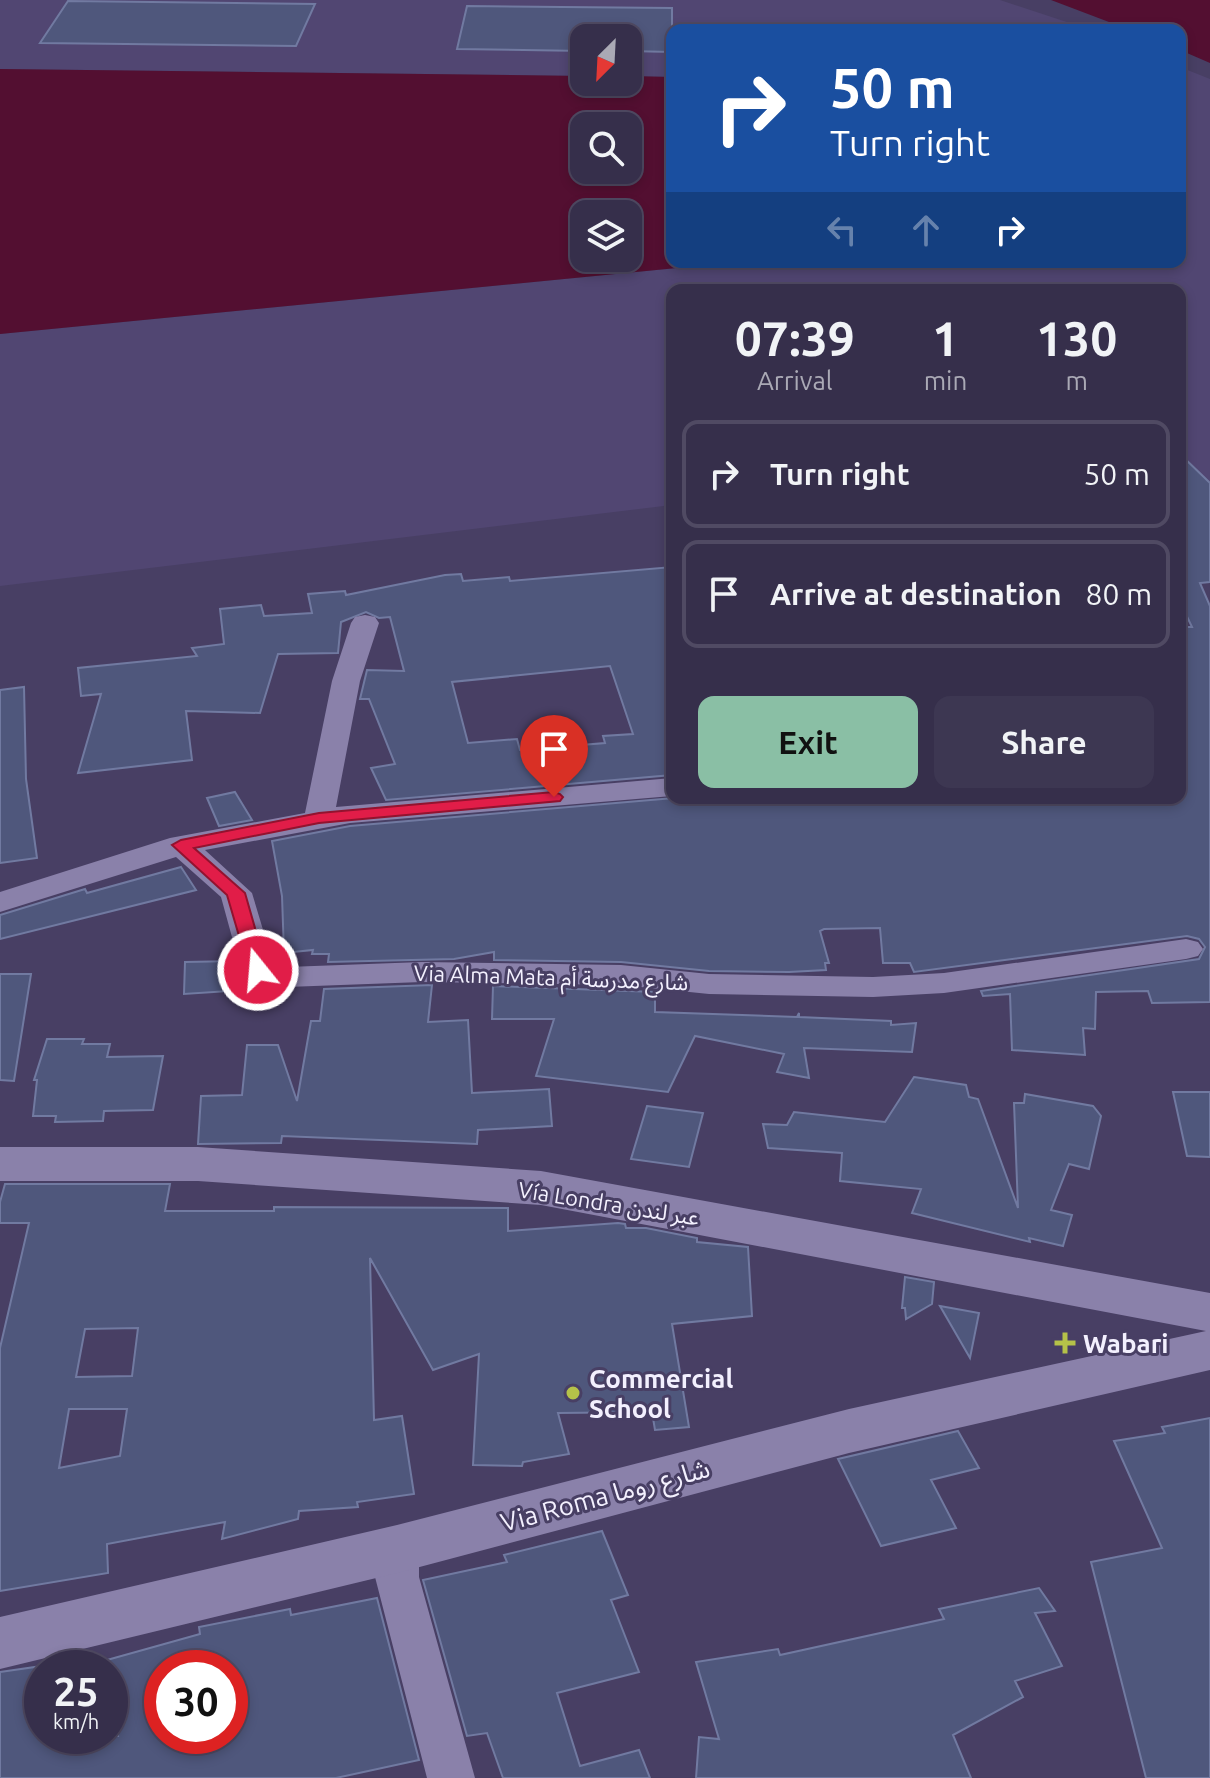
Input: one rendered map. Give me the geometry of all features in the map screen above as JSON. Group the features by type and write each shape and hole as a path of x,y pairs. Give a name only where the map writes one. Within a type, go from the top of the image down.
{"main road":[{"name":"Vía Londra عبر لندن","path":"0,1164 198,1164 541,1188 1210,1312"},
{"name":"Via Roma شارع روما","path":"0,1643 397,1549 849,1431 1210,1350"}],"street":[{"path":"319,818 346,681 365,623"},
{"path":"0,902 181,845 319,818 666,788"},
{"name":"Via Alma Mata شارع مدرسة أم","path":"181,845 236,893 258,970 287,977 422,972 621,975 709,984 873,987 959,981 1186,949"},
{"path":"397,1549 397,1577 451,1778"}],"shaded area":[{"path":"0,0 1000,0 1073,24 666,24 666,77 642,76 642,24 570,24 570,76 0,69"},
{"path":"1051,0 1210,0 1210,63 1186,53 1186,24 1114,24"},
{"path":"0,69 570,76 570,96 642,96 642,76 666,77 666,268 676,268 642,271 642,200 570,200 570,272 636,272 0,334"},
{"path":"1186,69 1210,79 1210,492 1186,491 1186,284 666,284 666,506 0,586 0,334 676,268 1186,268"}],"building":[{"path":"68,1 315,4 296,46 40,43"},
{"path":"467,6 672,8 672,24 666,24 666,52 642,51 642,24 570,24 570,51 457,49"},
{"path":"1186,460 1210,483 1210,582 1200,583 1210,606 1210,1002 1152,1003 1148,991 1096,992 1095,1029 1083,1028 1085,1055 1012,1050 1010,994 983,996 981,991 1199,959 1205,947 1199,939 1187,936 914,972 910,963 883,963 880,928 824,929 820,931 829,963 825,963 826,970 789,972 709,971 621,962 494,960 494,952 454,959 328,962 329,954 312,954 313,950 284,953 282,896 272,841 350,826 666,799 666,804 1186,804 1186,627 1192,627 1186,614"},
{"path":"666,568 666,776 386,800 371,768 395,764 369,699 360,699 367,670 404,671 390,617 379,618 366,612 341,622 338,653 278,654 260,713 186,711 192,760 78,773 101,694 81,696 78,668 197,656 192,648 224,644 220,609 261,605 264,616 312,613 308,594 345,591 346,595 445,575 461,574 463,581 509,577 510,581","holes":["610,666 633,734 603,736 605,743 520,750 517,739 468,743 452,682"]},
{"path":"24,687 26,779 37,858 0,863 0,690"},
{"path":"235,792 252,820 219,826 207,798"},
{"path":"181,867 196,890 0,939 0,915 85,889 87,893"},
{"path":"236,961 244,979 255,982 259,989 184,994 185,962"},
{"path":"0,974 31,974 14,1081 0,1080"},
{"path":"432,985 428,1022 468,1020 472,1093 549,1089 552,1126 478,1130 477,1144 282,1136 281,1143 198,1144 201,1096 242,1095 247,1045 278,1045 297,1101 311,1021 320,1021 324,989"},
{"path":"493,986 655,992 655,1012 797,1017 799,1013 799,1017 891,1021 891,1025 916,1023 912,1052 804,1048 809,1078 777,1072 784,1054 695,1036 668,1092 536,1076 554,1019 492,1019"},
{"path":"47,1039 84,1039 82,1044 110,1044 107,1057 163,1056 153,1110 104,1111 103,1121 55,1122 56,1116 33,1116 37,1080 34,1080"},
{"path":"914,1077 966,1085 969,1097 978,1099 1018,1208 1014,1103 1024,1103 1025,1094 1093,1106 1101,1116 1089,1169 1069,1164 1051,1210 1072,1215 1063,1246 1029,1238 1030,1242 912,1213 921,1189 840,1181 842,1153 768,1148 763,1124 787,1125 794,1112 885,1122"},
{"path":"1173,1092 1210,1092 1210,1157 1187,1156"},
{"path":"647,1106 703,1113 689,1167 631,1159"},
{"path":"5,1184 170,1184 165,1211 274,1211 274,1207 508,1208 508,1231 625,1224 626,1228 646,1228 697,1238 697,1242 748,1247 752,1316 672,1324 689,1427 655,1430 652,1412 558,1413 569,1454 523,1462 522,1466 473,1465 479,1354 433,1370 370,1258 374,1420 402,1416 414,1494 357,1502 358,1507 299,1511 298,1519 222,1539 225,1522 107,1544 108,1573 0,1591 0,1348 29,1223 0,1223 0,1202","holes":["138,1328 132,1376 76,1377 85,1329","69,1409 127,1409 120,1456 59,1468"]},
{"path":"905,1277 934,1282 932,1304 906,1319 905,1308 902,1308"},
{"path":"940,1306 979,1313 970,1358"},
{"path":"1210,1418 1210,1778 1146,1778 1091,1562 1162,1548 1114,1441 1165,1433 1162,1427"},
{"path":"958,1431 979,1468 931,1480 956,1528 881,1546 838,1459"},
{"path":"602,1531 628,1595 611,1600 639,1672 557,1693 580,1766 639,1750 650,1778 503,1778 487,1733 467,1736 423,1580 507,1562 504,1555"},
{"path":"1039,1588 1055,1611 1035,1613 1062,1666 1015,1681 1023,1697 953,1735 971,1778 696,1778 699,1737 719,1739 696,1662 778,1649 780,1655 944,1619 939,1609"},
{"path":"377,1598 419,1760 336,1778 0,1778 0,1672 24,1669 24,1754 128,1754 128,1654 200,1634 199,1627 290,1609 291,1615"}],"place":[{"name":"Wabari","path":"1065,1343"},
{"name":"Commercial School","path":"573,1393"}],"route":[{"path":"258,970 236,893 231,885 181,845 350,814 554,797"}]}
